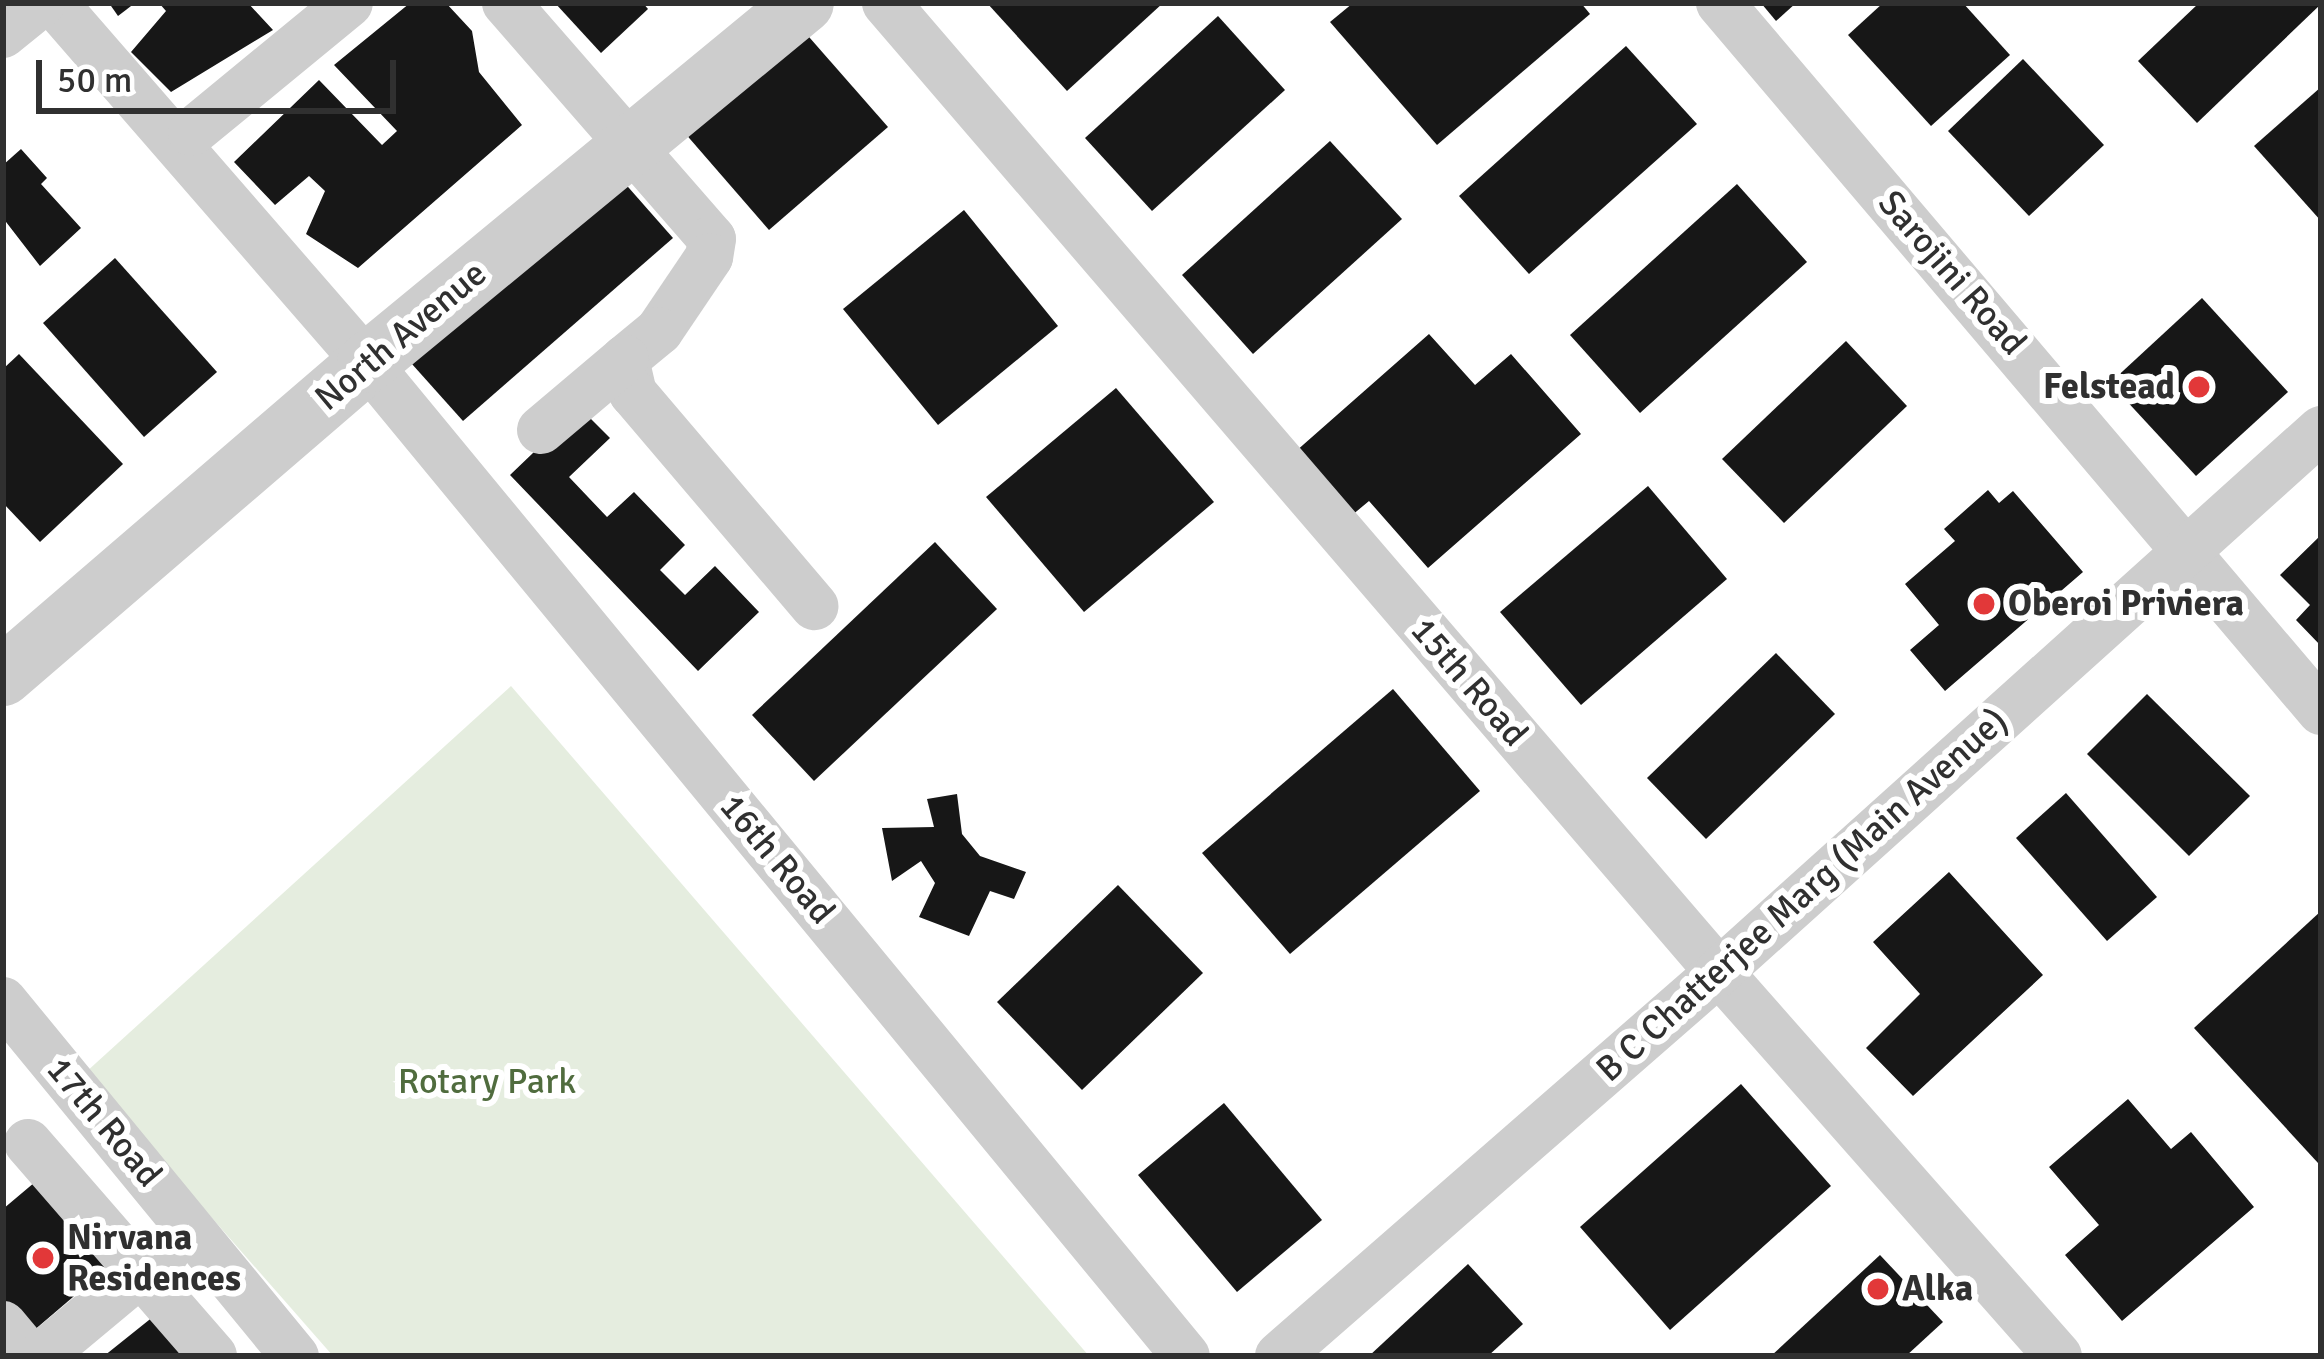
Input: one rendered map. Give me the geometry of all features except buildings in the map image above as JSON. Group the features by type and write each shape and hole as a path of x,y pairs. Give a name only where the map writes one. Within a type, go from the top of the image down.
{"street":[{"path":"3,34 41,3"},
{"name":"16th Road","path":"55,3 367,363 1186,1356"},
{"path":"192,132 349,3"},
{"path":"506,3 633,143 712,239 710,257 658,331 541,430"},
{"name":"North Avenue","path":"3,676 367,363 804,3"},
{"name":"15th Road","path":"886,3 1718,972 2058,1356"},
{"name":"Sarojini Road","path":"1720,3 2321,711"},
{"path":"625,359 633,393 814,606"},
{"name":"B C Chatterjee Marg (Main Avenue)","path":"1279,1356 1718,972 2321,430"},
{"name":"17th Road","path":"3,1001 295,1356"},
{"path":"84,1097 16,1153 141,1273 213,1356"},
{"path":"41,1356 192,1230"},
{"path":"3,1325 29,1356"}],"green space":[{"name":"Rotary Park","path":"511,686 1089,1356 333,1356 85,1073"}],"place":[{"name":"Felstead","path":"2199,387"},
{"name":"Oberoi Priviera","path":"1984,604"},
{"name":"Nirvana Residences","path":"43,1258"},
{"name":"Alka","path":"1878,1289"}]}
